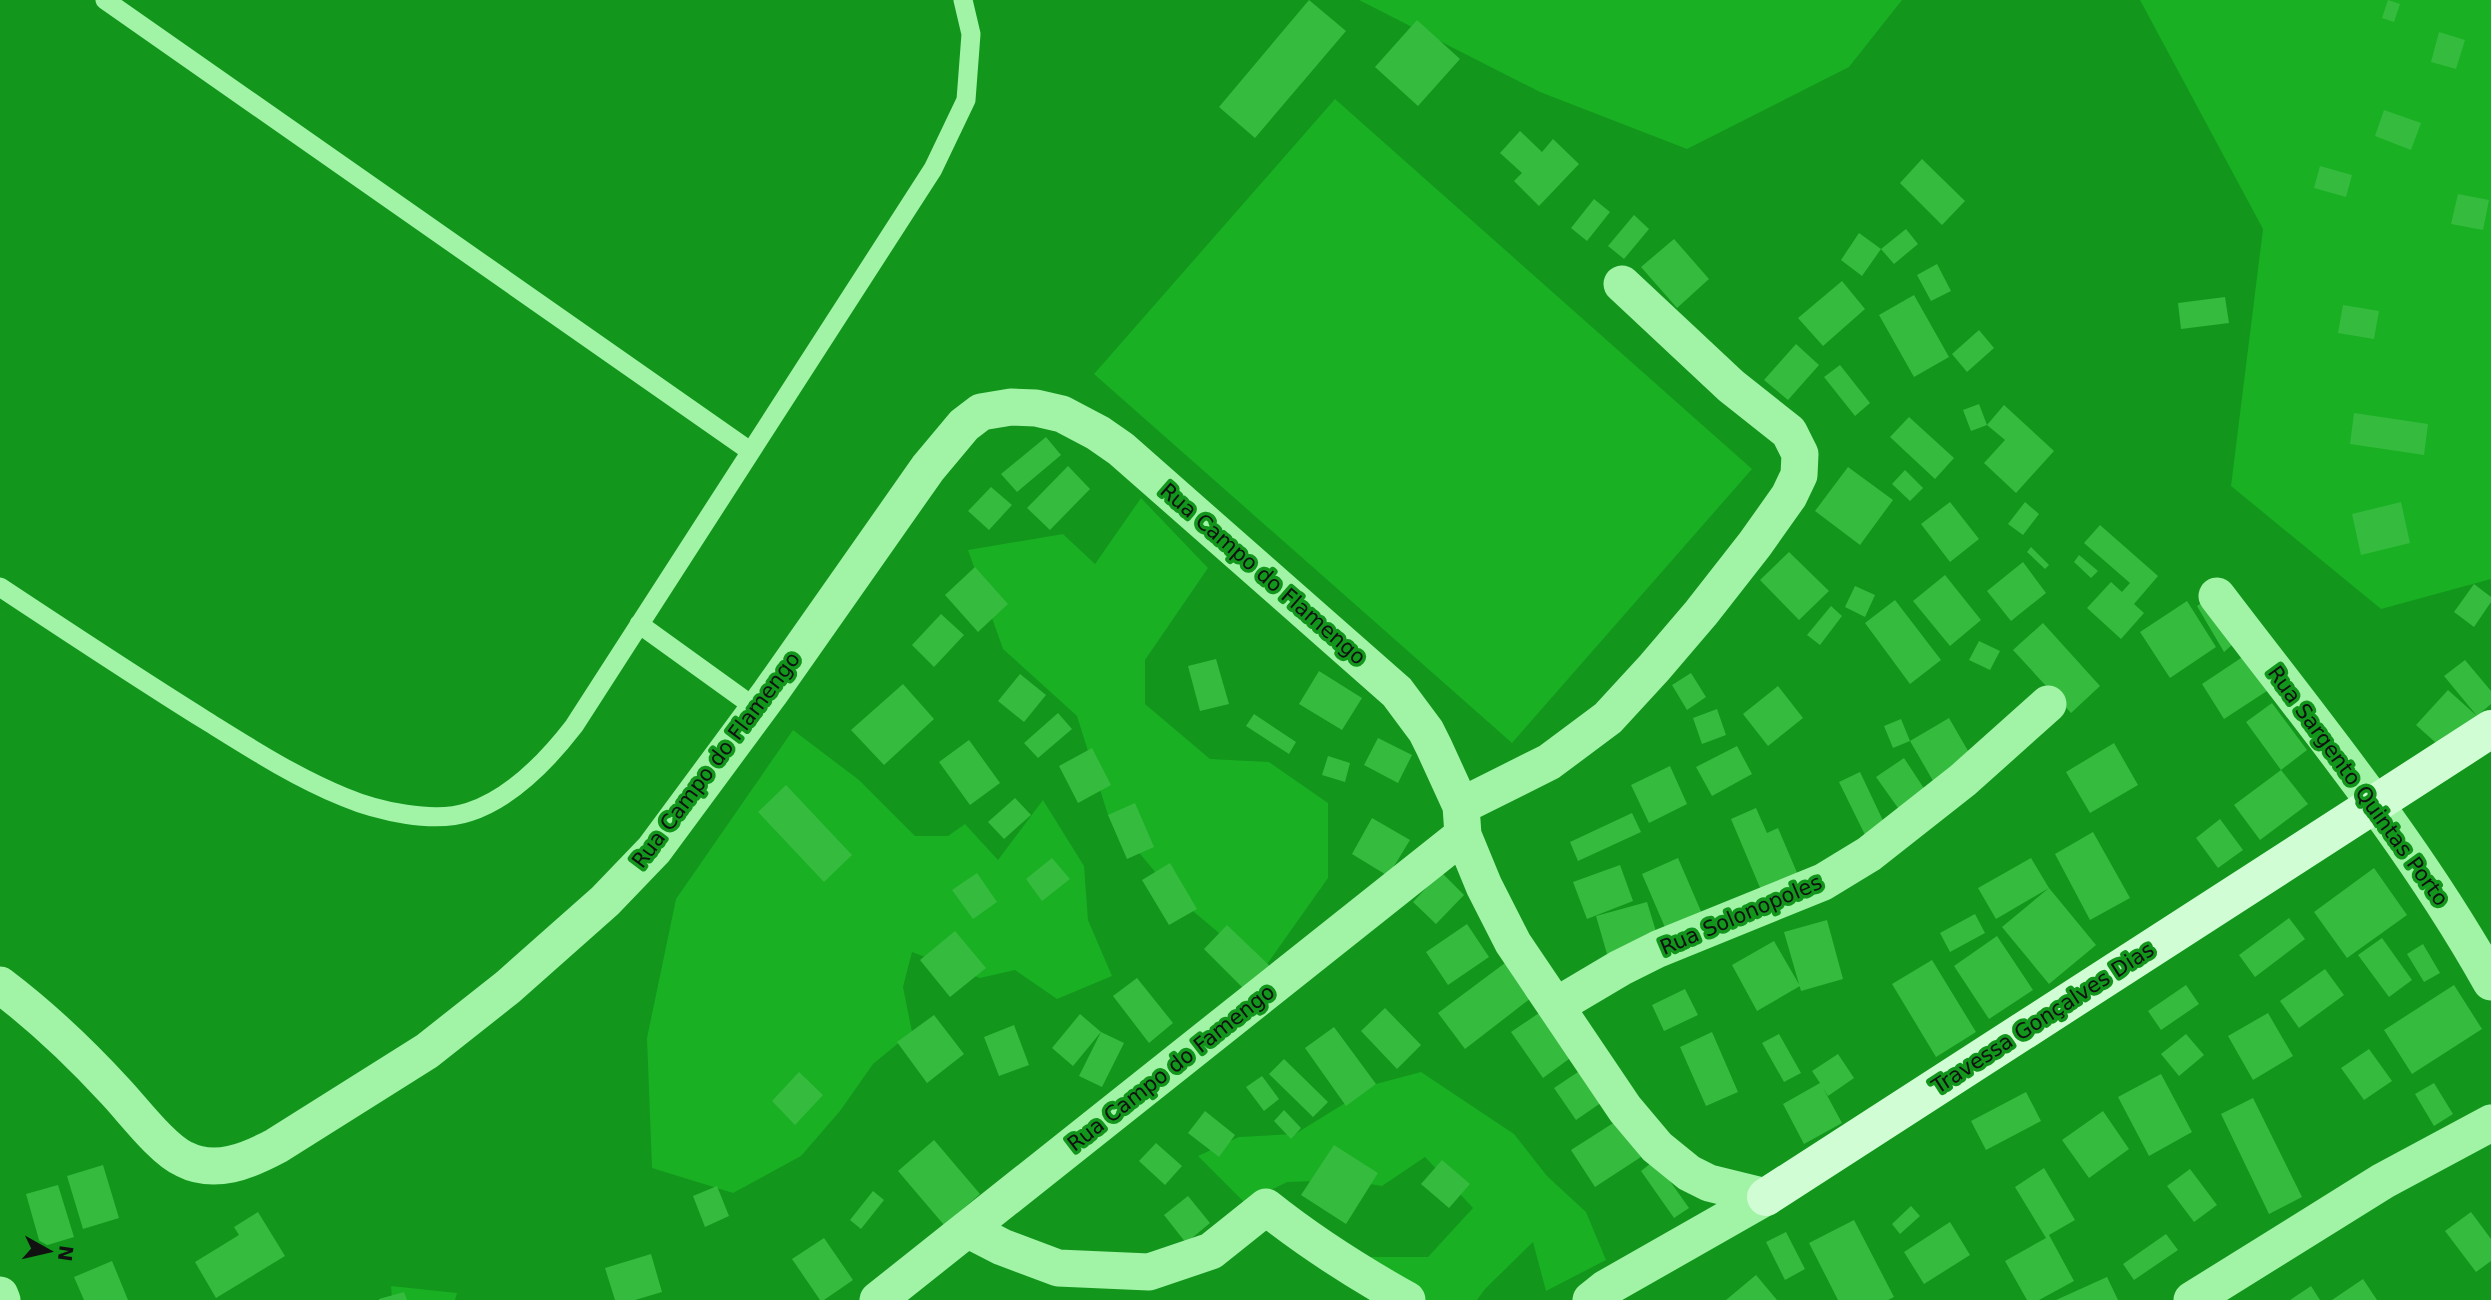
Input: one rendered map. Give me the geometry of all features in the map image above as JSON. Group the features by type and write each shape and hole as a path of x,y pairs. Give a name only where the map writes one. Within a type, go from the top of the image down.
{"street":[{"path":"1462,821 1608,718 1701,613 1755,544 1799,475 1800,454 1789,432 1731,386 1622,284"},
{"name":"Rua Campo do Flamengo","path":"0,985 55,1032 173,1153 184,1160 209,1166 253,1159 427,1051 508,987 605,901 654,850 928,468 964,425 996,410 1036,408 1062,414 1121,449 1397,692 1426,731 1462,821 1484,886 1513,943 1625,1109 1657,1147 1689,1173 1709,1183 1766,1197"},
{"name":"Rua Sargento Quintas Porto","path":"2217,596 2375,804 2429,880 2491,982"},
{"name":"Rua Solonopoles","path":"1556,1006 1619,968 1658,949 1823,882 1869,853 1963,780 2048,704"},
{"name":"Travessa Gonçalves Dias","path":"1591,1300 1606,1288 1766,1197 2491,729"},
{"name":"Rua Campo do Famengo","path":"878,1300 967,1230 1462,821"},
{"path":"2192,1300 2383,1181 2491,1124"},
{"path":"967,1230 1002,1247 1058,1268 1149,1272 1211,1251 1266,1207 1348,1267 1407,1300"},
{"path":"0,1295 2,1300"}],"lane":[{"path":"105,0 750,451"},
{"path":"0,587 270,761 344,798 377,809 440,816 467,813 493,802 554,751 574,726 933,169 966,100 971,34 963,0"},
{"path":"639,624 757,709"}],"green space":[{"path":"1359,0 1902,0 1849,67 1687,149 1540,92"},
{"path":"2140,0 2491,0 2491,579 2381,609 2231,486 2263,229"},
{"path":"1335,99 1752,469 1512,743 1094,374"},
{"path":"1141,498 1208,568 1145,660 1145,704 1210,759 1269,762 1328,803 1328,878 1263,970 1175,896 1108,815 1077,716 1003,649 968,550 1063,534 1095,564"},
{"path":"793,730 859,780 915,836 948,836 965,824 998,860 1043,800 1084,866 1088,920 1112,976 1057,999 1015,970 980,978 912,952 903,987 912,1032 873,1064 840,1111 801,1156 733,1193 652,1168 647,1038 676,899"},
{"path":"1421,1072 1514,1134 1547,1176 1586,1212 1606,1260 1546,1291 1533,1242 1477,1300 1382,1300 1364,1257 1428,1257 1473,1208 1425,1157 1382,1186 1345,1180 1287,1182 1245,1203 1198,1156 1239,1137 1295,1134 1376,1084"},
{"path":"391,1286 457,1293 455,1300 392,1300"}],"building":[{"path":"1309,0 1346,31 1255,138 1219,107"},
{"path":"2388,0 2400,4 2394,22 2382,18"},
{"path":"1417,20 1460,59 1418,106 1375,67"},
{"path":"2439,32 2465,40 2456,69 2431,62"},
{"path":"2384,110 2421,123 2411,150 2375,136"},
{"path":"1520,131 1542,152 1553,139 1579,164 1539,206 1514,181 1522,173 1500,153"},
{"path":"1922,159 1965,201 1942,225 1900,183"},
{"path":"2320,166 2352,175 2346,197 2314,188"},
{"path":"2458,194 2489,200 2483,230 2451,224"},
{"path":"1594,199 1610,212 1587,241 1571,228"},
{"path":"1634,215 1649,229 1624,259 1608,246"},
{"path":"1906,229 1918,244 1894,264 1881,249"},
{"path":"1859,233 1881,249 1862,276 1841,260"},
{"path":"1674,239 1709,279 1677,308 1641,267"},
{"path":"1937,264 1951,291 1931,301 1917,275"},
{"path":"1842,281 1865,309 1823,346 1798,318"},
{"path":"1914,295 1949,357 1914,377 1879,315"},
{"path":"2225,297 2229,323 2181,329 2178,303"},
{"path":"2343,305 2379,311 2374,339 2338,333"},
{"path":"1979,330 1994,348 1967,372 1952,354"},
{"path":"1796,344 1819,365 1788,400 1764,380"},
{"path":"1840,365 1870,403 1855,416 1824,377"},
{"path":"1979,404 1987,425 1971,431 1963,410"},
{"path":"2004,405 2054,451 2016,493 1984,463 2005,440 1987,425"},
{"path":"2354,413 2428,424 2424,455 2350,444"},
{"path":"1909,417 1954,458 1935,479 1890,437"},
{"path":"1046,437 1061,455 1017,492 1001,474"},
{"path":"1068,466 1090,489 1050,530 1027,508"},
{"path":"1848,467 1893,500 1860,545 1815,511"},
{"path":"1905,470 1923,488 1910,501 1892,484"},
{"path":"991,487 1012,505 989,530 968,511"},
{"path":"1950,502 1979,539 1950,562 1921,524"},
{"path":"2025,502 2039,514 2023,535 2008,524"},
{"path":"2401,502 2410,543 2361,555 2352,514"},
{"path":"2100,525 2158,576 2134,604 2144,613 2121,639 2087,608 2111,582 2122,592 2130,583 2084,543"},
{"path":"2031,547 2049,565 2045,569 2027,552"},
{"path":"1789,552 1829,591 1799,620 1760,580"},
{"path":"2079,555 2098,571 2091,578 2074,562"},
{"path":"2023,562 2046,593 2011,621 1987,591"},
{"path":"975,567 1008,604 978,632 945,595"},
{"path":"1945,575 1981,620 1950,646 1913,601"},
{"path":"2474,584 2491,597 2491,602 2474,627 2454,612"},
{"path":"1855,586 1875,595 1865,617 1845,607"},
{"path":"2210,597 2240,638 2224,652 2197,606"},
{"path":"1895,600 1941,660 1910,684 1865,623"},
{"path":"2187,601 2216,647 2170,678 2140,632"},
{"path":"1831,606 1842,616 1820,645 1807,635"},
{"path":"941,614 964,635 934,667 912,645"},
{"path":"2043,623 2100,686 2071,713 2013,650"},
{"path":"1979,641 2000,651 1990,670 1969,660"},
{"path":"2247,654 2270,689 2224,719 2202,684"},
{"path":"1216,659 1229,704 1200,711 1188,666"},
{"path":"2465,660 2491,691 2491,704 2477,716 2444,676"},
{"path":"1319,671 1362,698 1342,730 1299,704"},
{"path":"1691,673 1706,697 1687,710 1672,685"},
{"path":"1020,674 1046,695 1024,722 998,701"},
{"path":"903,684 934,719 884,765 851,730"},
{"path":"1778,686 1803,718 1768,746 1743,714"},
{"path":"2448,690 2477,716 2445,751 2416,725"},
{"path":"2272,703 2307,750 2281,770 2246,722"},
{"path":"1717,709 1726,735 1702,744 1693,718"},
{"path":"1058,713 1072,729 1038,758 1024,743"},
{"path":"1254,714 1296,742 1289,754 1246,726"},
{"path":"1949,718 1975,763 1936,786 1910,741"},
{"path":"1901,719 1910,741 1893,748 1884,726"},
{"path":"1378,738 1412,755 1398,783 1364,765"},
{"path":"969,740 1000,783 970,805 939,762"},
{"path":"2114,743 2138,785 2090,813 2066,772"},
{"path":"1737,746 1752,774 1712,796 1696,767"},
{"path":"1092,748 1111,785 1078,803 1059,766"},
{"path":"1328,756 1350,763 1345,782 1322,775"},
{"path":"1904,758 1929,796 1903,815 1876,777"},
{"path":"1670,766 1687,804 1649,823 1631,785"},
{"path":"2281,770 2308,804 2260,840 2234,805"},
{"path":"1860,772 1887,829 1867,839 1839,782"},
{"path":"786,785 852,855 824,882 758,812"},
{"path":"1015,798 1031,815 1004,839 988,822"},
{"path":"1135,803 1154,847 1127,859 1108,815"},
{"path":"1756,808 1767,833 1778,828 1798,875 1761,890 1731,819"},
{"path":"1632,813 1641,832 1578,861 1570,842"},
{"path":"1372,818 1410,840 1388,876 1352,854"},
{"path":"2220,819 2243,850 2218,868 2196,838"},
{"path":"2093,832 2130,898 2090,920 2055,854"},
{"path":"1052,858 1070,879 1042,901 1026,879"},
{"path":"1678,858 1703,916 1667,932 1642,874"},
{"path":"2031,858 2049,888 1996,919 1978,888"},
{"path":"1170,863 1197,909 1169,925 1142,880"},
{"path":"1620,865 1633,901 1587,919 1573,882"},
{"path":"2374,868 2407,915 2347,958 2314,912"},
{"path":"1441,872 1464,895 1436,924 1413,902"},
{"path":"977,873 997,902 973,919 952,890"},
{"path":"2049,888 2096,945 2049,984 2002,927"},
{"path":"1647,902 1658,938 1607,954 1596,916"},
{"path":"1975,914 1985,933 1950,952 1940,933"},
{"path":"2289,918 2305,939 2255,977 2239,955"},
{"path":"1827,920 1843,979 1801,991 1784,932"},
{"path":"1467,924 1489,957 1448,985 1426,952"},
{"path":"1227,925 1274,970 1250,995 1204,949"},
{"path":"955,931 986,968 950,997 920,960"},
{"path":"1997,936 2033,990 1989,1019 1954,966"},
{"path":"2382,938 2412,980 2389,997 2358,955"},
{"path":"1774,941 1800,986 1757,1011 1732,965"},
{"path":"2423,944 2440,973 2424,982 2407,954"},
{"path":"1932,960 1976,1032 1936,1057 1892,984"},
{"path":"1505,963 1531,998 1465,1049 1438,1013"},
{"path":"2325,969 2344,995 2299,1028 2280,1001"},
{"path":"1137,978 1173,1023 1149,1043 1113,996"},
{"path":"2186,985 2199,1004 2161,1030 2148,1011"},
{"path":"2454,985 2482,1029 2412,1074 2384,1030"},
{"path":"1685,989 1698,1015 1664,1031 1652,1005"},
{"path":"1385,1008 1421,1045 1397,1069 1361,1031"},
{"path":"1542,1011 1573,1056 1543,1078 1511,1032"},
{"path":"2268,1013 2293,1056 2253,1080 2228,1036"},
{"path":"1080,1014 1101,1032 1073,1066 1052,1048"},
{"path":"934,1015 964,1054 927,1083 897,1042"},
{"path":"1014,1025 1029,1065 999,1076 984,1037"},
{"path":"1334,1027 1376,1084 1346,1106 1305,1048"},
{"path":"1101,1032 1124,1043 1102,1087 1079,1076"},
{"path":"1712,1032 1738,1092 1706,1106 1680,1047"},
{"path":"1779,1034 1801,1073 1784,1082 1762,1043"},
{"path":"2186,1034 2204,1055 2179,1076 2161,1054"},
{"path":"2369,1049 2392,1081 2364,1100 2341,1068"},
{"path":"1838,1054 1854,1078 1828,1096 1823,1088 1842,1123 1804,1144 1783,1104 1820,1083 1812,1071"},
{"path":"1284,1059 1328,1102 1313,1117 1269,1074"},
{"path":"1587,1066 1608,1098 1576,1120 1554,1088"},
{"path":"799,1072 823,1095 795,1125 772,1101"},
{"path":"2161,1074 2192,1132 2149,1156 2118,1097"},
{"path":"1262,1076 1279,1099 1264,1111 1246,1087"},
{"path":"2434,1083 2453,1114 2434,1126 2415,1094"},
{"path":"2026,1092 2041,1121 1986,1150 1971,1121"},
{"path":"2253,1098 2302,1197 2269,1214 2221,1114"},
{"path":"1284,1110 1301,1128 1291,1139 1274,1121"},
{"path":"1205,1111 1235,1135 1219,1157 1188,1133"},
{"path":"2103,1111 2129,1149 2089,1178 2062,1140"},
{"path":"1618,1120 1641,1157 1595,1187 1571,1150"},
{"path":"934,1140 980,1194 944,1225 898,1171"},
{"path":"1156,1143 1182,1166 1165,1185 1139,1161"},
{"path":"1334,1145 1378,1173 1346,1224 1301,1195"},
{"path":"1442,1160 1470,1184 1449,1208 1421,1184"},
{"path":"1655,1160 1689,1208 1674,1218 1641,1171"},
{"path":"103,1165 119,1218 83,1229 67,1176"},
{"path":"2044,1168 2075,1220 2049,1235 2074,1281 2039,1300 2027,1300 2005,1261 2046,1238 2015,1187"},
{"path":"2190,1169 2217,1205 2194,1222 2167,1186"},
{"path":"58,1185 74,1237 41,1247 26,1194"},
{"path":"717,1186 729,1216 705,1227 693,1196"},
{"path":"873,1191 884,1200 861,1229 850,1220"},
{"path":"1188,1196 1210,1223 1186,1243 1164,1215"},
{"path":"1911,1206 1920,1216 1900,1234 1892,1224"},
{"path":"258,1212 285,1256 216,1298 195,1262 239,1235 234,1227"},
{"path":"2471,1212 2491,1239 2491,1261 2476,1272 2445,1231"},
{"path":"1854,1220 1894,1297 1888,1300 1838,1300 1809,1243"},
{"path":"1950,1222 1970,1255 1924,1284 1904,1252"},
{"path":"1786,1232 1805,1269 1785,1280 1766,1242"},
{"path":"2166,1234 2178,1250 2134,1280 2123,1264"},
{"path":"824,1238 853,1280 820,1300 792,1259"},
{"path":"651,1254 662,1292 635,1300 615,1300 605,1268"},
{"path":"112,1261 128,1300 84,1300 74,1277"},
{"path":"1756,1275 1777,1300 1726,1300"},
{"path":"2107,1277 2118,1300 2056,1300"},
{"path":"2363,1279 2377,1300 2332,1300"},
{"path":"2311,1286 2320,1300 2290,1300"},
{"path":"404,1292 407,1300 379,1300 379,1299"}]}
